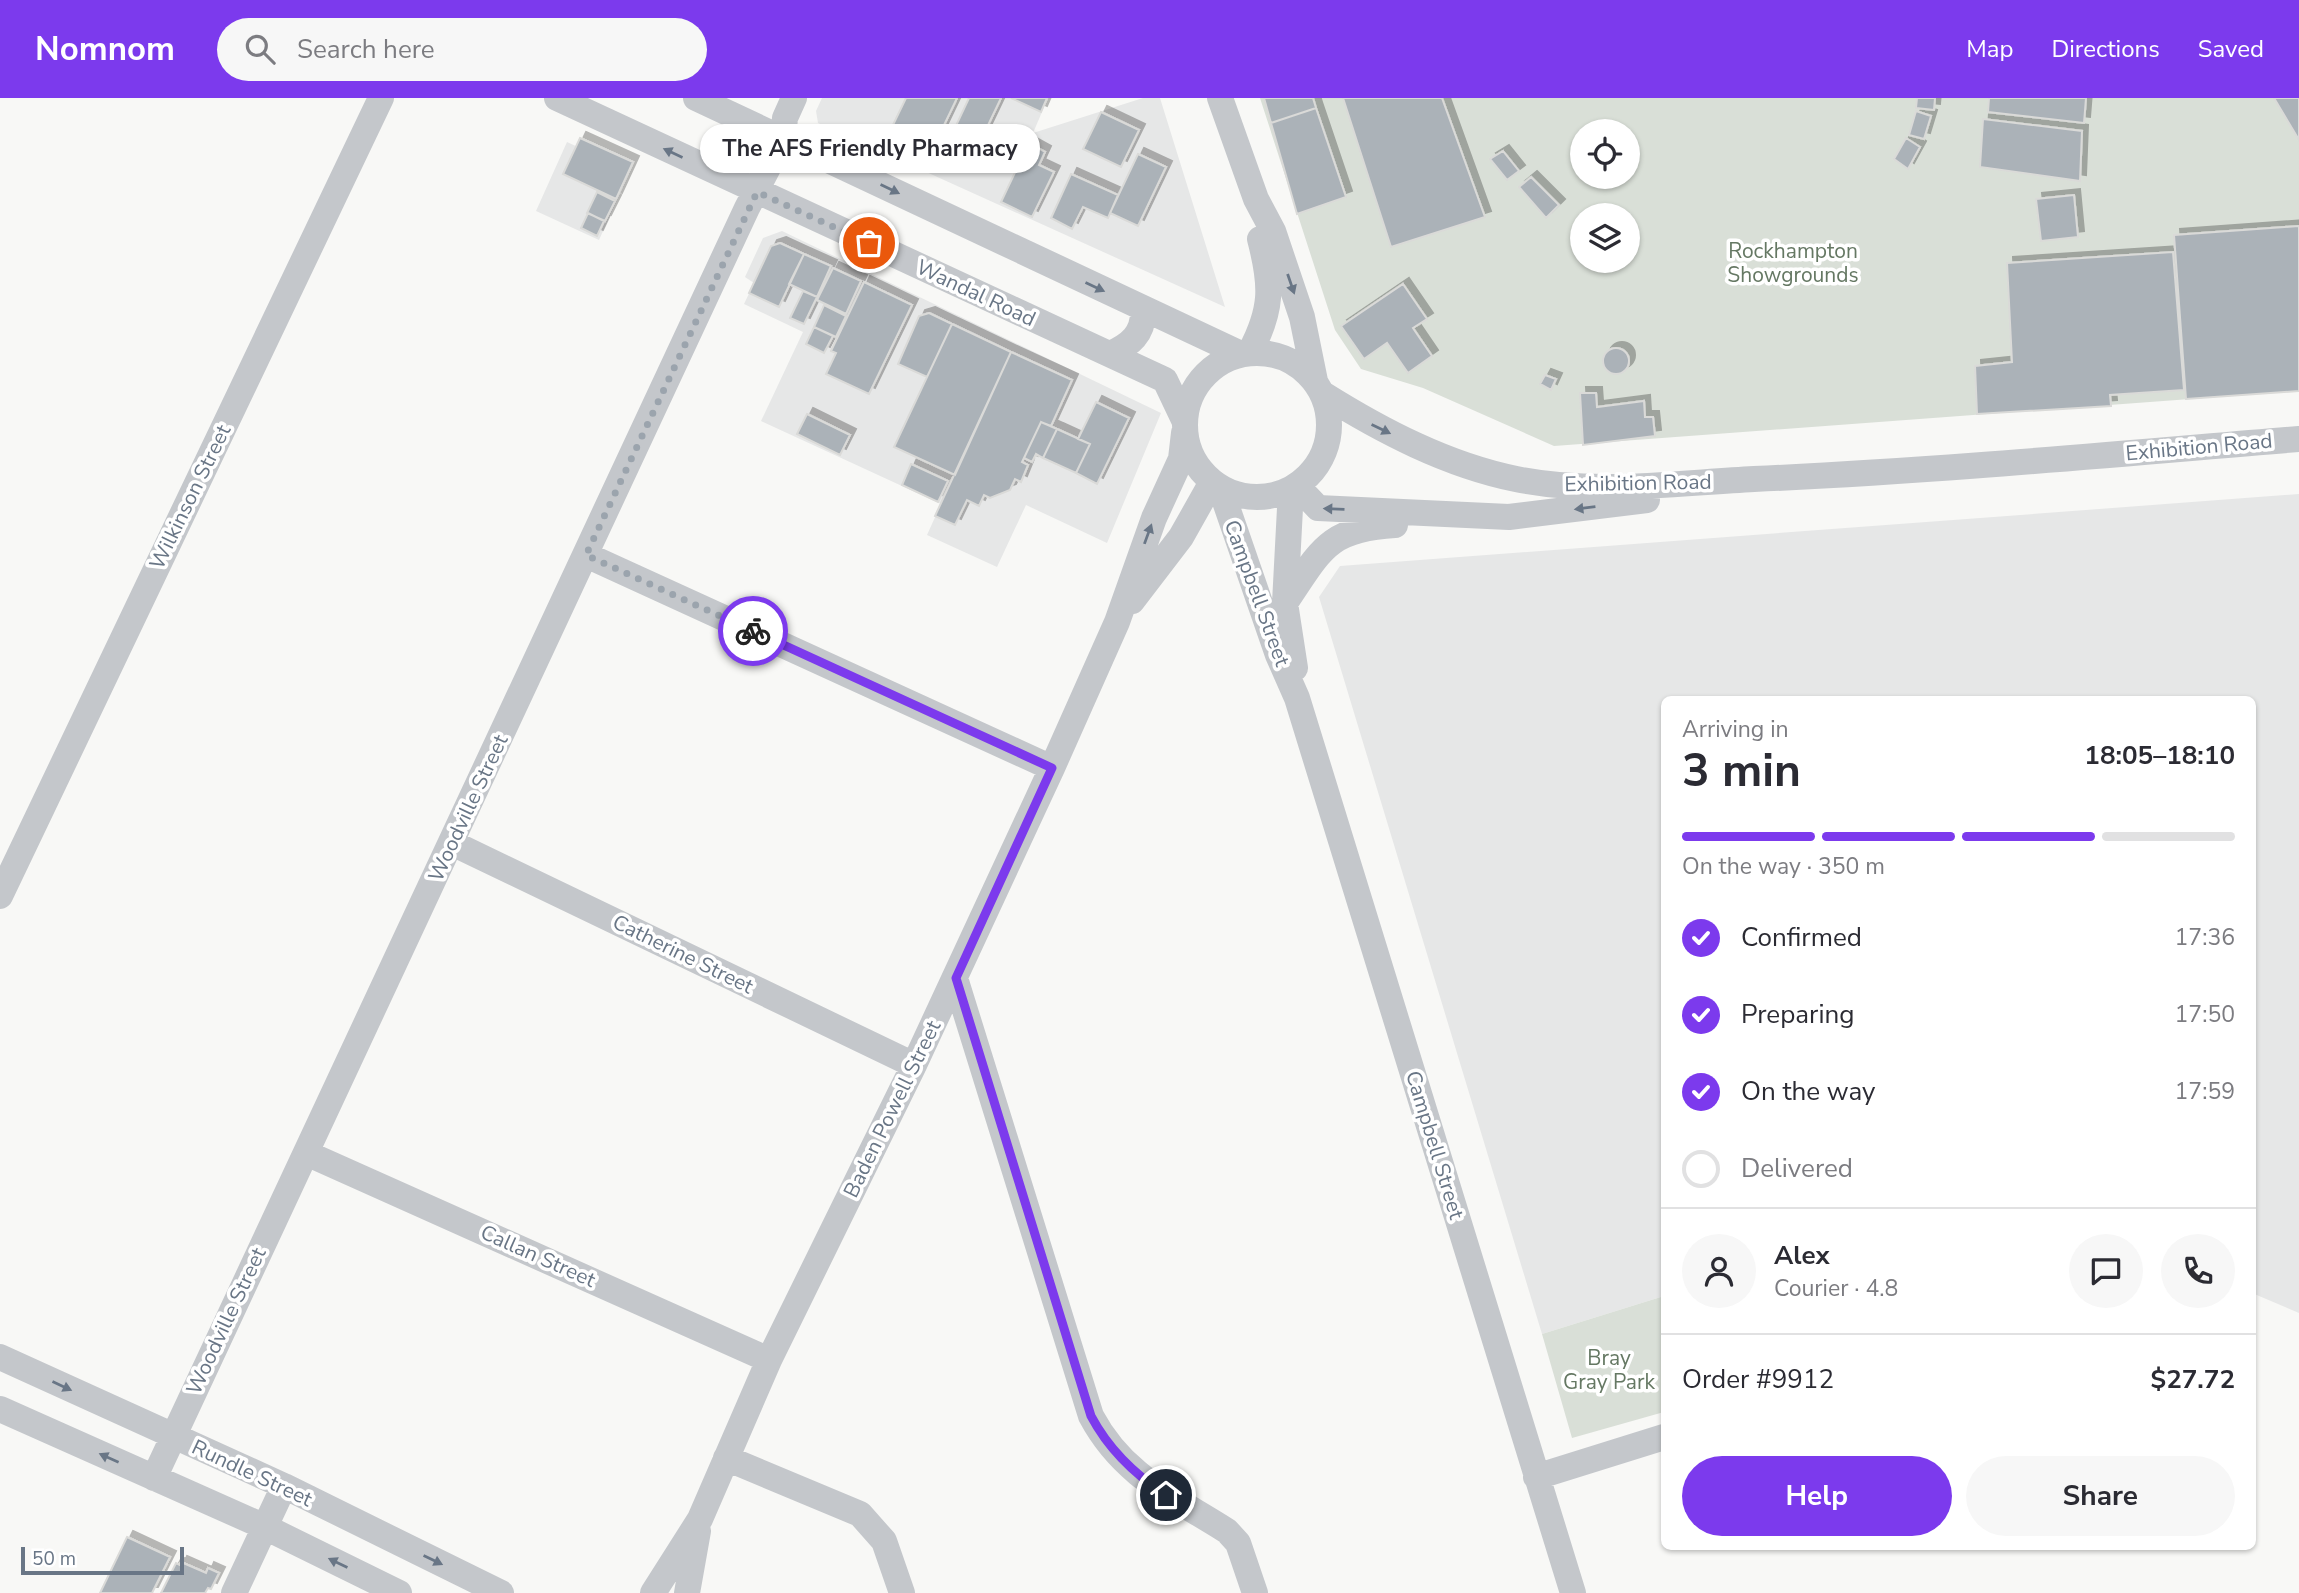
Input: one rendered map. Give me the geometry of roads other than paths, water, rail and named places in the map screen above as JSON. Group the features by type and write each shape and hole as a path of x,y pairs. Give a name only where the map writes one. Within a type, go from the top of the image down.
{"street":[{"name":"Wilkinson Street","path":"0,896 381,98"},
{"name":"Wandal Road","path":"556,98 1165,380 1184,427"},
{"path":"696,98 1143,310 1246,353 1287,359 1319,388"},
{"name":"Woodville Street","path":"154,1478 783,139 785,118 794,98"},
{"path":"1220,98 1256,199 1273,230 1298,304 1319,388 1329,414 1326,445 1312,472 1294,487 1268,497 1243,496 1216,484 1198,468 1184,427 1196,385 1223,360 1246,353 1265,323 1270,290 1256,199"},
{"path":"1110,354 1133,341 1142,328 1143,310"},
{"name":"Exhibition Road","path":"1319,388 1398,437 1514,479 1572,488 1847,475 2299,439"},
{"name":"Baden Powell Street","path":"653,1593 700,1519 769,1360 956,978 1052,768 1116,622 1153,518 1181,459 1184,427"},
{"name":"Exhibition Road","path":"1285,603 1336,537 1363,527 1509,517 1847,475"},
{"name":"Baden Powell Street","path":"1116,622 1181,537 1216,484"},
{"name":"Campbell Street","path":"1216,484 1278,655 1297,698 1573,1593"},
{"name":"Exhibition Road","path":"1294,487 1318,508 1509,517"},
{"name":"Campbell Street","path":"1294,487 1285,603 1297,698"},
{"path":"586,555 1052,768"},
{"name":"Catherine Street","path":"452,843 914,1065"},
{"path":"956,978 1091,1416 1105,1443 1145,1481 1227,1531 1238,1543 1255,1593"},
{"name":"Callan Street","path":"306,1153 769,1360"},
{"name":"Rundle Street","path":"0,1357 284,1486 501,1593"},
{"name":"Rundle Street","path":"0,1409 265,1527 400,1593"},
{"path":"1536,1477 1661,1438"},
{"path":"726,1458 860,1514 884,1541 902,1593"},
{"path":"234,1593 284,1486"},
{"name":"Baden Powell Street","path":"687,1593 700,1519"}],"place":[{"name":"The AFS Friendly Pharmacy","path":"869,243"}],"park label":[{"name":"Rockhampton Showgrounds","path":"1793,263"},
{"name":"Bray Gray Park","path":"1609,1370"}]}
